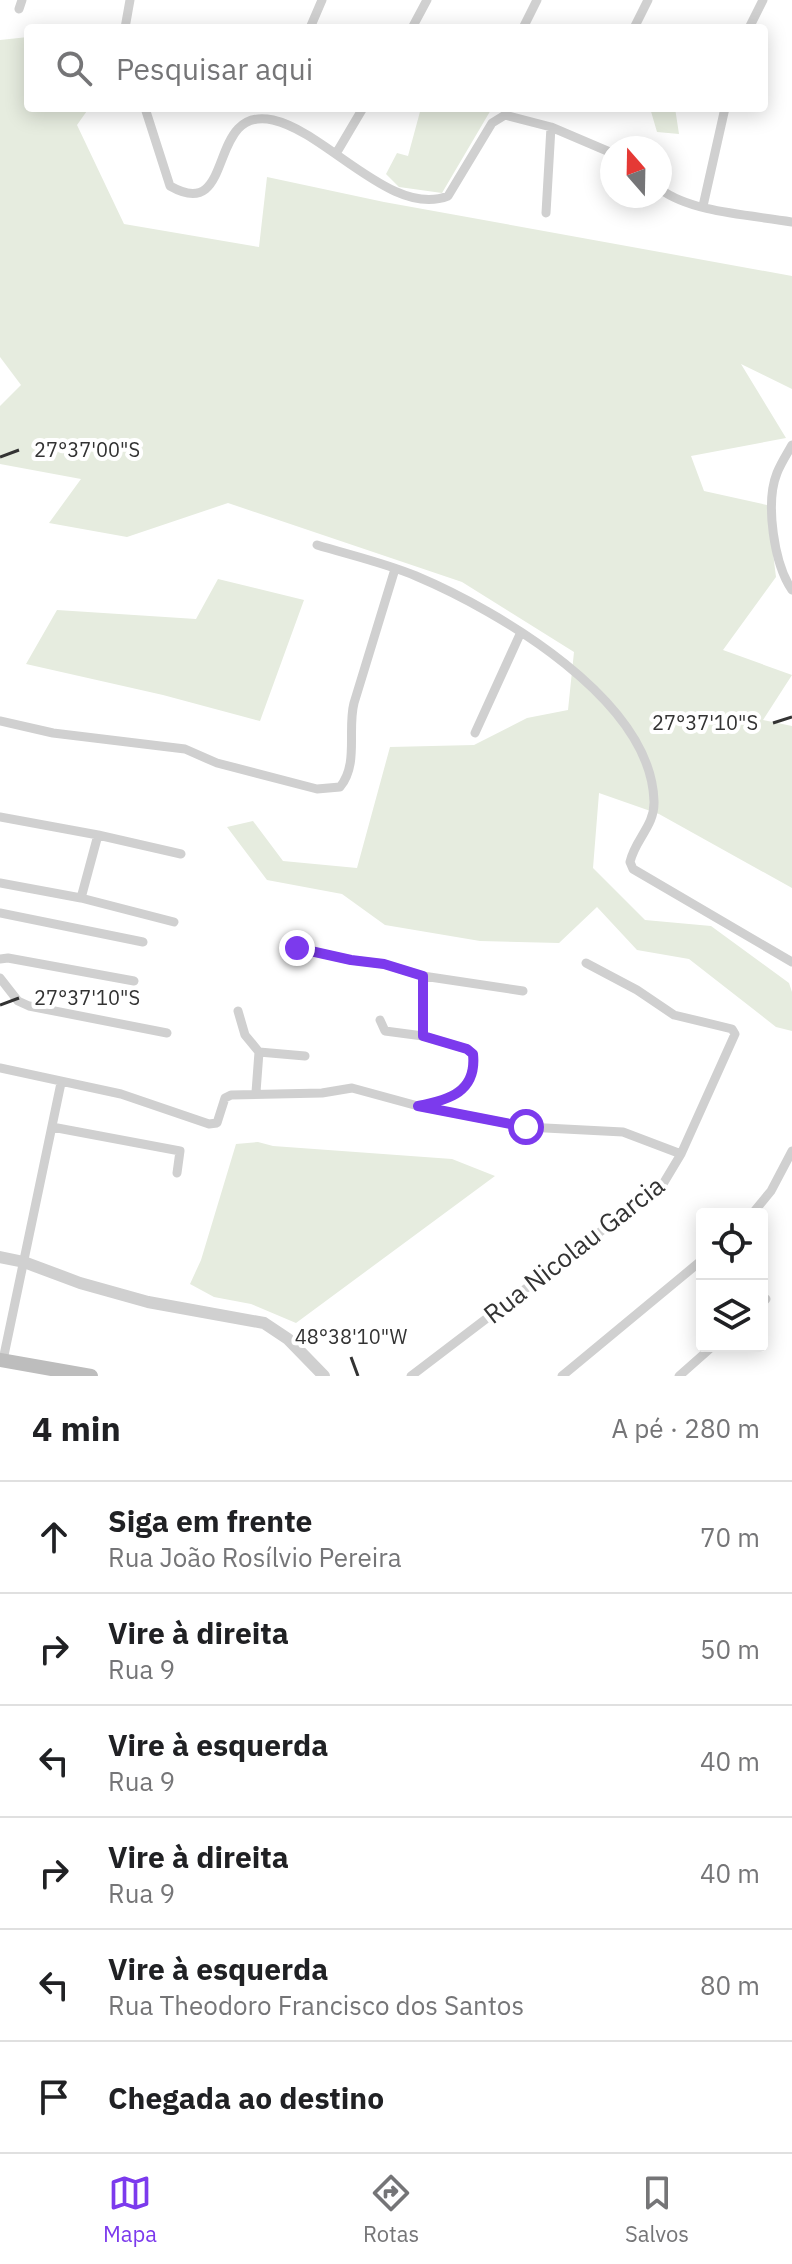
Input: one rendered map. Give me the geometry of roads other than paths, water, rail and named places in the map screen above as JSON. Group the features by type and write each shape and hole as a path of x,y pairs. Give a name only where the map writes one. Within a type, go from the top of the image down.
{"main road":[{"path":"2,1360 91,1376"}],"street":[{"path":"126,24 130,0"},
{"path":"312,24 322,0"},
{"path":"414,24 427,0"},
{"path":"525,24 537,0"},
{"path":"636,24 648,0"},
{"path":"751,24 763,0"},
{"path":"146,112 170,186 194,194 206,188 217,175 237,128 260,118 285,124 337,152 389,190 427,198 442,198 454,190 492,123 499,118 512,115 551,127 600,148"},
{"path":"337,152 361,112"},
{"path":"703,206 724,112"},
{"path":"546,213 551,127"},
{"path":"672,195 703,206 792,222"},
{"path":"792,445 776,475 772,515 779,561 792,590"},
{"path":"317,545 395,569 450,591 521,632 571,668 616,713 641,749 651,773 654,817 632,854 630,862 633,869 792,962"},
{"path":"0,721 53,733 172,747 217,763 317,789 340,787 344,783 351,754 351,714 395,569"},
{"path":"475,733 521,632"},
{"path":"0,817 181,854"},
{"path":"81,898 98,835"},
{"path":"0,883 81,898 174,922"},
{"path":"0,913 143,942"},
{"path":"297,948 384,964 423,976 523,991"},
{"path":"0,959 134,981"},
{"name":"Rua Nicolau Garcia","path":"411,1376 668,1178 735,1034 732,1029 674,1015 637,990 586,963"},
{"path":"423,976 423,1036"},
{"path":"0,978 18,1001 29,1006 167,1033"},
{"path":"238,1011 245,1035 259,1052 256,1092"},
{"path":"380,1020 385,1031 423,1036 467,1049 473,1054 474,1065 470,1077 459,1093 449,1099 418,1106"},
{"path":"259,1052 305,1056"},
{"path":"0,1068 121,1094 209,1124 217,1123 225,1098 231,1095 256,1092 322,1093 352,1088 418,1106 526,1127 623,1132 681,1154"},
{"path":"2,1360 61,1083"},
{"path":"52,1127 180,1151 177,1173"},
{"path":"757,1208 771,1191 792,1151"},
{"path":"0,1257 24,1262 101,1290 186,1310 264,1323 288,1339 324,1376"},
{"path":"562,1376 696,1265"},
{"path":"679,1376 706,1352"}]}
